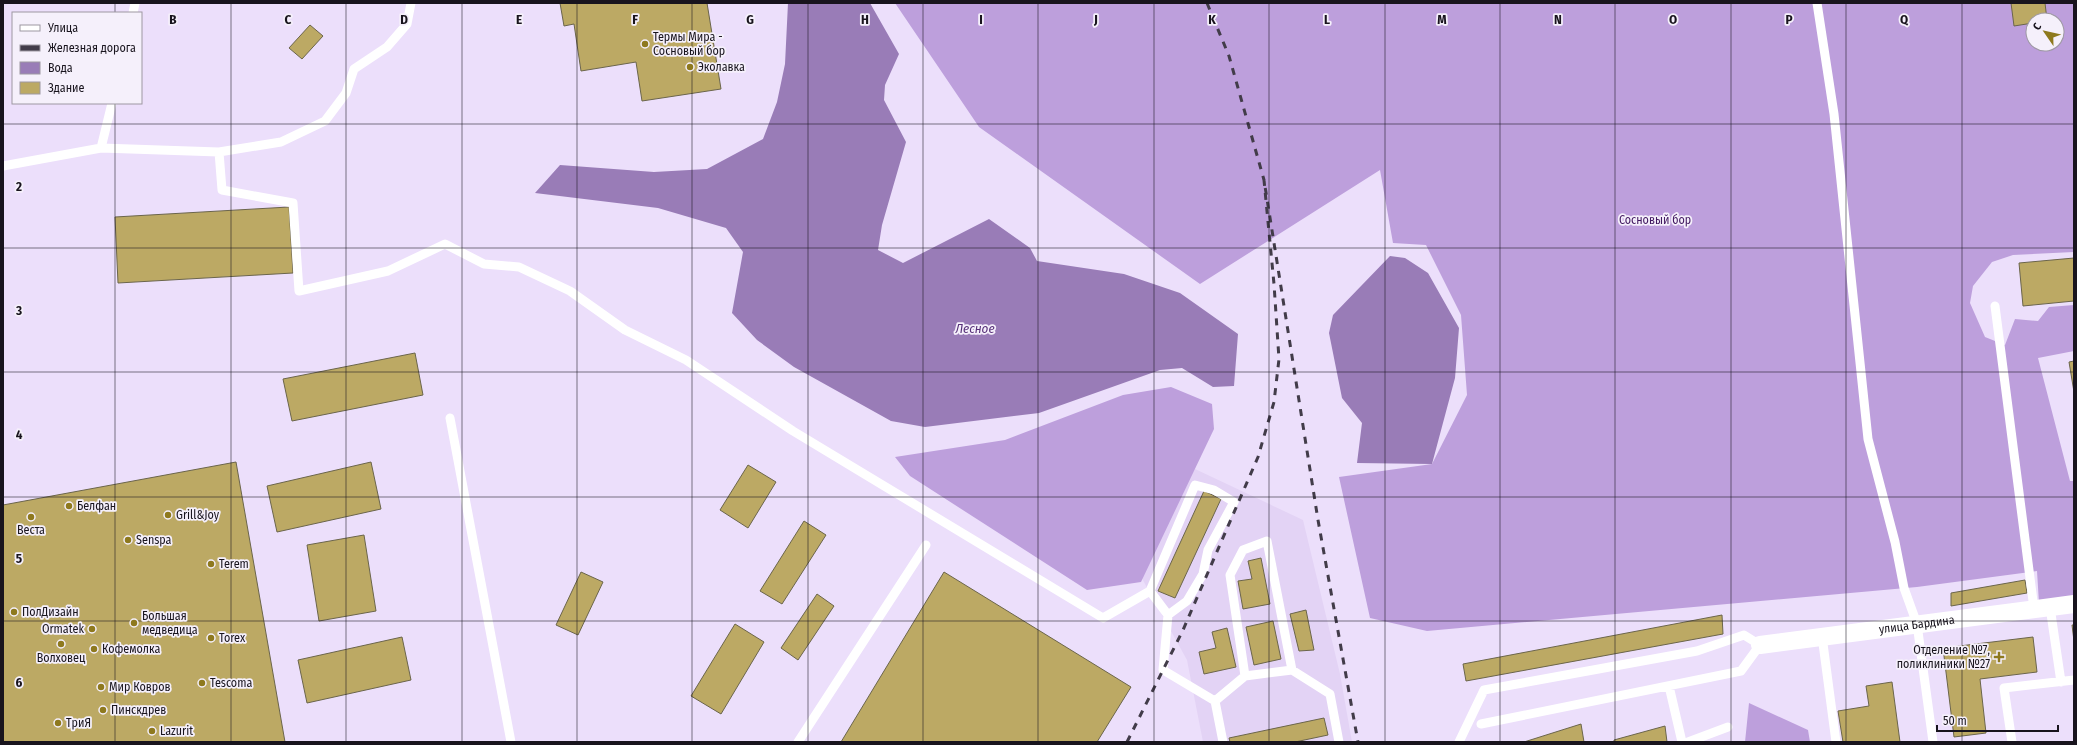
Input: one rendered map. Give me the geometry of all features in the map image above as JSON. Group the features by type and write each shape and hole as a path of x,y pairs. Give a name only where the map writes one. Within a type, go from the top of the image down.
{"street":[{"name":"улица Бардина","path":"1760,645 2074,604"}],"lane":[{"path":"3,166 102,148 219,152 281,142 325,121 346,93 354,70 387,47 408,24 411,3"},
{"path":"1817,3 1834,114 1868,439 1895,542 1904,588 1917,624 1934,742"},
{"path":"102,148 112,104"},
{"path":"219,152 222,190 293,203 300,291 388,271 445,244 484,264 519,267 570,291 625,330 686,360 793,431 1104,618 1150,591 1195,485 1214,490 1234,502 1208,550 1203,574 1187,601 1168,615"},
{"path":"1995,306 2042,608 2061,682"},
{"path":"450,418 512,742"},
{"path":"1245,676 1230,575 1243,550 1267,541 1292,670"},
{"path":"798,742 926,545"},
{"path":"1150,591 1168,615 1163,670 1215,701 1223,742"},
{"path":"1459,742 1484,690 1697,651 1744,635 1760,645 1741,671 1480,724"},
{"path":"1822,636 1836,742"},
{"path":"1215,701 1245,676 1292,670 1330,694 1339,742"},
{"path":"2012,742 2004,688 2074,680"},
{"path":"1669,686 1682,742"},
{"path":"1688,742 1728,727"}],"shaded area":[{"path":"1195,469 1303,520 1340,674 1352,742 1203,742 1187,660 1134,564"}],"green space":[{"name":"Сосновый бор","path":"895,3 2074,3 2074,252 2013,255 1992,262 1973,286 1970,303 1985,337 2005,345 2015,319 2038,321 2049,307 2074,305 2074,351 2038,358 2070,481 2074,481 2074,598 2039,603 2037,571 1917,587 1427,631 1370,618 1339,477 1432,464 1467,395 1461,315 1426,245 1393,243 1380,170 1200,284 979,127"},
{"path":"1171,387 1212,404 1214,429 1141,582 1087,590 910,476 895,457 1005,440 1123,395"},
{"path":"1749,703 1808,730 1810,742 1745,742"}],"water":[{"name":"Лесное","path":"788,3 870,3 899,54 885,85 884,100 906,142 882,225 878,250 903,263 989,219 1030,248 1037,261 1124,274 1180,293 1238,334 1234,386 1213,387 1182,368 1160,370 1039,413 925,427 891,421 794,367 757,340 732,313 743,252 726,228 658,208 535,193 560,165 654,172 707,169 763,139 777,102 785,64"},
{"path":"1390,256 1405,258 1428,273 1459,328 1455,378 1432,464 1357,463 1362,423 1342,398 1329,333 1333,315"}],"building":[{"name":"Термы Мира - Сосновый бор","path":"560,3 707,3 721,89 642,101 636,62 581,71 574,24 564,26"},
{"path":"2011,3 2045,3 2046,12 2025,12 2025,24 2014,26"},
{"path":"310,25 323,36 302,59 289,48"},
{"path":"289,207 293,273 118,283 115,217"},
{"path":"2074,258 2074,301 2023,306 2019,263"},
{"path":"415,353 423,395 292,421 283,379"},
{"path":"2074,361 2074,392 2069,362"},
{"name":"Большая медведица","path":"236,462 285,742 3,742 3,505"},
{"path":"371,462 381,509 277,532 267,486"},
{"path":"748,465 776,482 748,528 720,510"},
{"path":"1204,491 1221,499 1175,598 1158,591"},
{"path":"804,521 826,535 782,604 760,591"},
{"path":"364,535 376,611 319,621 307,545"},
{"path":"1261,558 1270,604 1243,609 1238,581 1252,579 1248,561"},
{"path":"581,572 603,582 578,635 556,625"},
{"path":"944,572 1131,687 1097,742 841,742"},
{"path":"2025,580 2027,593 1951,606 1951,593"},
{"path":"817,594 834,606 798,660 781,648"},
{"path":"1306,610 1314,650 1299,651 1290,614"},
{"path":"1722,615 1723,634 1466,681 1463,664"},
{"path":"1273,621 1281,659 1254,665 1246,627"},
{"path":"735,624 764,642 721,714 691,696"},
{"path":"2072,625 2074,625 2074,641"},
{"path":"1227,628 1236,667 1204,674 1199,652 1216,648 1212,632"},
{"path":"402,637 411,680 307,703 298,660"},
{"path":"2033,637 2037,672 1980,679 1986,733 1954,737 1943,648"},
{"path":"1892,682 1900,742 1843,742 1838,711 1869,706 1866,686"},
{"path":"1324,718 1328,735 1295,742 1230,742 1229,738"},
{"path":"1581,724 1584,742 1524,742"},
{"path":"1665,726 1667,742 1614,742 1614,740"}],"railway":[{"path":"1207,3 1229,56 1264,180"},
{"path":"1127,742 1183,630 1258,457 1274,402 1279,359 1274,284 1264,180 1318,520 1358,742"}],"place":[{"name":"Термы Мира - Сосновый бор","path":"645,44"},
{"name":"Эколавка","path":"690,67"},
{"name":"Белфан","path":"69,506"},
{"name":"Grill&Joy","path":"168,515"},
{"name":"Веста","path":"31,517"},
{"name":"Senspa","path":"128,540"},
{"name":"Terem","path":"211,564"},
{"name":"ПолДизайн","path":"14,612"},
{"name":"Большая медведица","path":"134,623"},
{"name":"Ormatek","path":"92,629"},
{"name":"Torex","path":"211,638"},
{"name":"Волховец","path":"61,644"},
{"name":"Кофемолка","path":"94,649"},
{"name":"Отделение №7, поликлиники №27","path":"1999,657"},
{"name":"Tescoma","path":"202,683"},
{"name":"Мир Ковров","path":"101,687"},
{"name":"Пинскдрев","path":"103,710"},
{"name":"ТриЯ","path":"58,723"},
{"name":"Lazurit","path":"152,731"}]}
